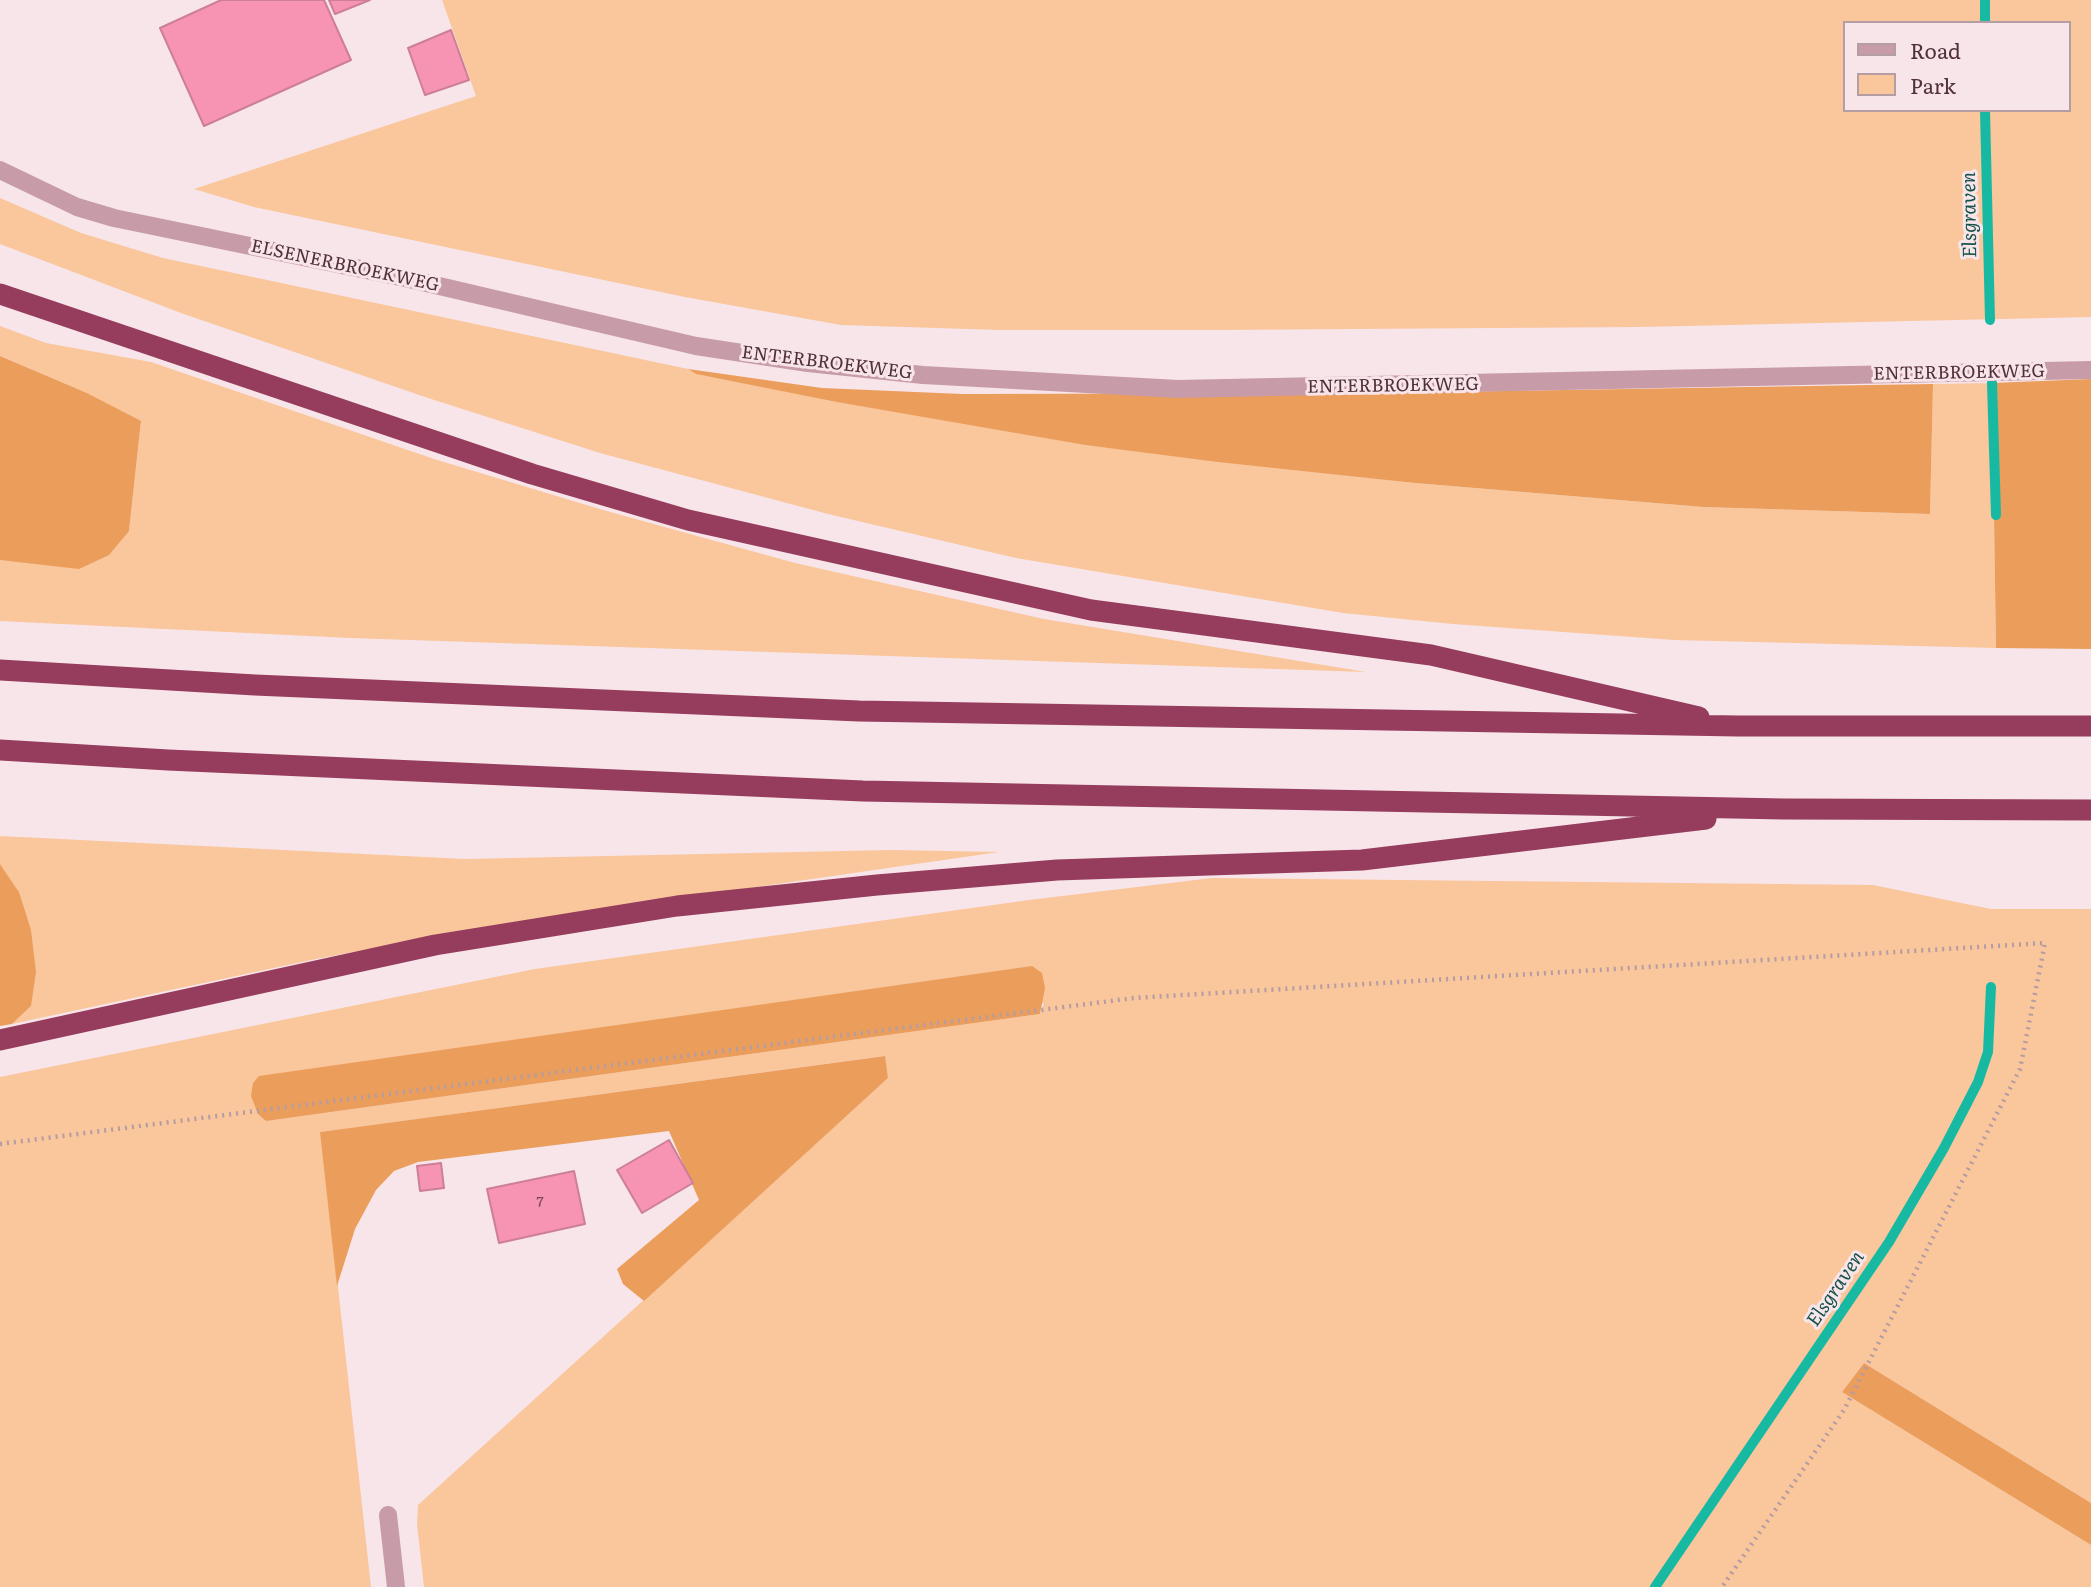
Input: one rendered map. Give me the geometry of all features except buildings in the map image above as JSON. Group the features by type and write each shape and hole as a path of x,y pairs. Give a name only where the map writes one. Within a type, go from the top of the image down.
{"highway":[{"path":"0,294 532,474 688,520 1091,610 1432,655 1738,726"},
{"path":"0,670 269,686 859,711 1738,726 2091,726"},
{"path":"0,750 863,791 1784,809 2091,810"},
{"path":"0,1040 435,945 677,906 1057,870 1362,860 1784,809"}],"street":[{"name":"ELSENERBROEKWEG","path":"0,170 77,207 114,218 405,278 696,346"},
{"name":"ENTERBROEKWEG","path":"696,346 808,363 923,375 1178,390 2091,370"},
{"path":"388,1515 396,1587"}],"path":[{"path":"0,1144 1134,998 2045,943 2020,1069 1844,1410 1722,1587"}],"green space":[{"path":"442,0 2091,0 2091,317 1639,327 1213,330 1000,330 841,325 685,297 254,207 194,189 476,96"},
{"path":"0,198 81,233 163,258 688,369 696,374 1085,445 1415,483 1703,507 1930,514 1933,384 1992,383 1996,648 1674,640 1453,624 1343,613 1016,558 828,514 600,453 428,398 181,313 0,244"},
{"path":"0,326 46,343 151,362 434,459 603,510 795,563 1044,619 1366,672 351,638 0,621 0,560 32,562 129,531 141,422 87,393 0,356"},
{"path":"0,836 465,859 892,850 999,852 528,920 316,959 12,1024 31,1006 19,892 0,864"},
{"path":"1212,878 1873,885 1991,909 2091,909 2091,1503 1864,1363 1842,1392 2091,1545 2091,1587 424,1587 417,1524 418,1505 888,1078 884,1056 321,1132 371,1587 0,1587 0,1077 535,969 1029,900","holes":["1044,1003 1040,1014 266,1121"]}],"shaded area":[{"path":"0,356 87,393 141,421 129,531 109,555 79,569 0,560"},
{"path":"688,369 822,388 962,394 1381,393 1933,384 1930,514 1703,507 1415,483 1218,462 1085,445 837,402 696,374"},
{"path":"2091,379 2091,649 1996,648 1992,383"},
{"path":"0,864 19,892 31,930 36,972 31,1006 12,1024 0,1026"},
{"path":"1032,966 1042,973 1045,988 1040,1014 266,1121 258,1114 251,1096 253,1083 259,1076"},
{"path":"885,1056 888,1078 644,1301 623,1284 617,1269 699,1200 669,1131 418,1162 394,1171 376,1190 355,1229 337,1286 320,1132"},
{"path":"1864,1363 2091,1503 2091,1545 1842,1392"}],"waterway":[{"name":"Elsgraven","path":"1985,0 1985,21"},
{"name":"Elsgraven","path":"1985,112 1990,320"},
{"name":"Elsgraven","path":"1992,383 1996,515"},
{"name":"Elsgraven","path":"1655,1587 1889,1242 1944,1148 1978,1082 1988,1052 1991,987"}]}
